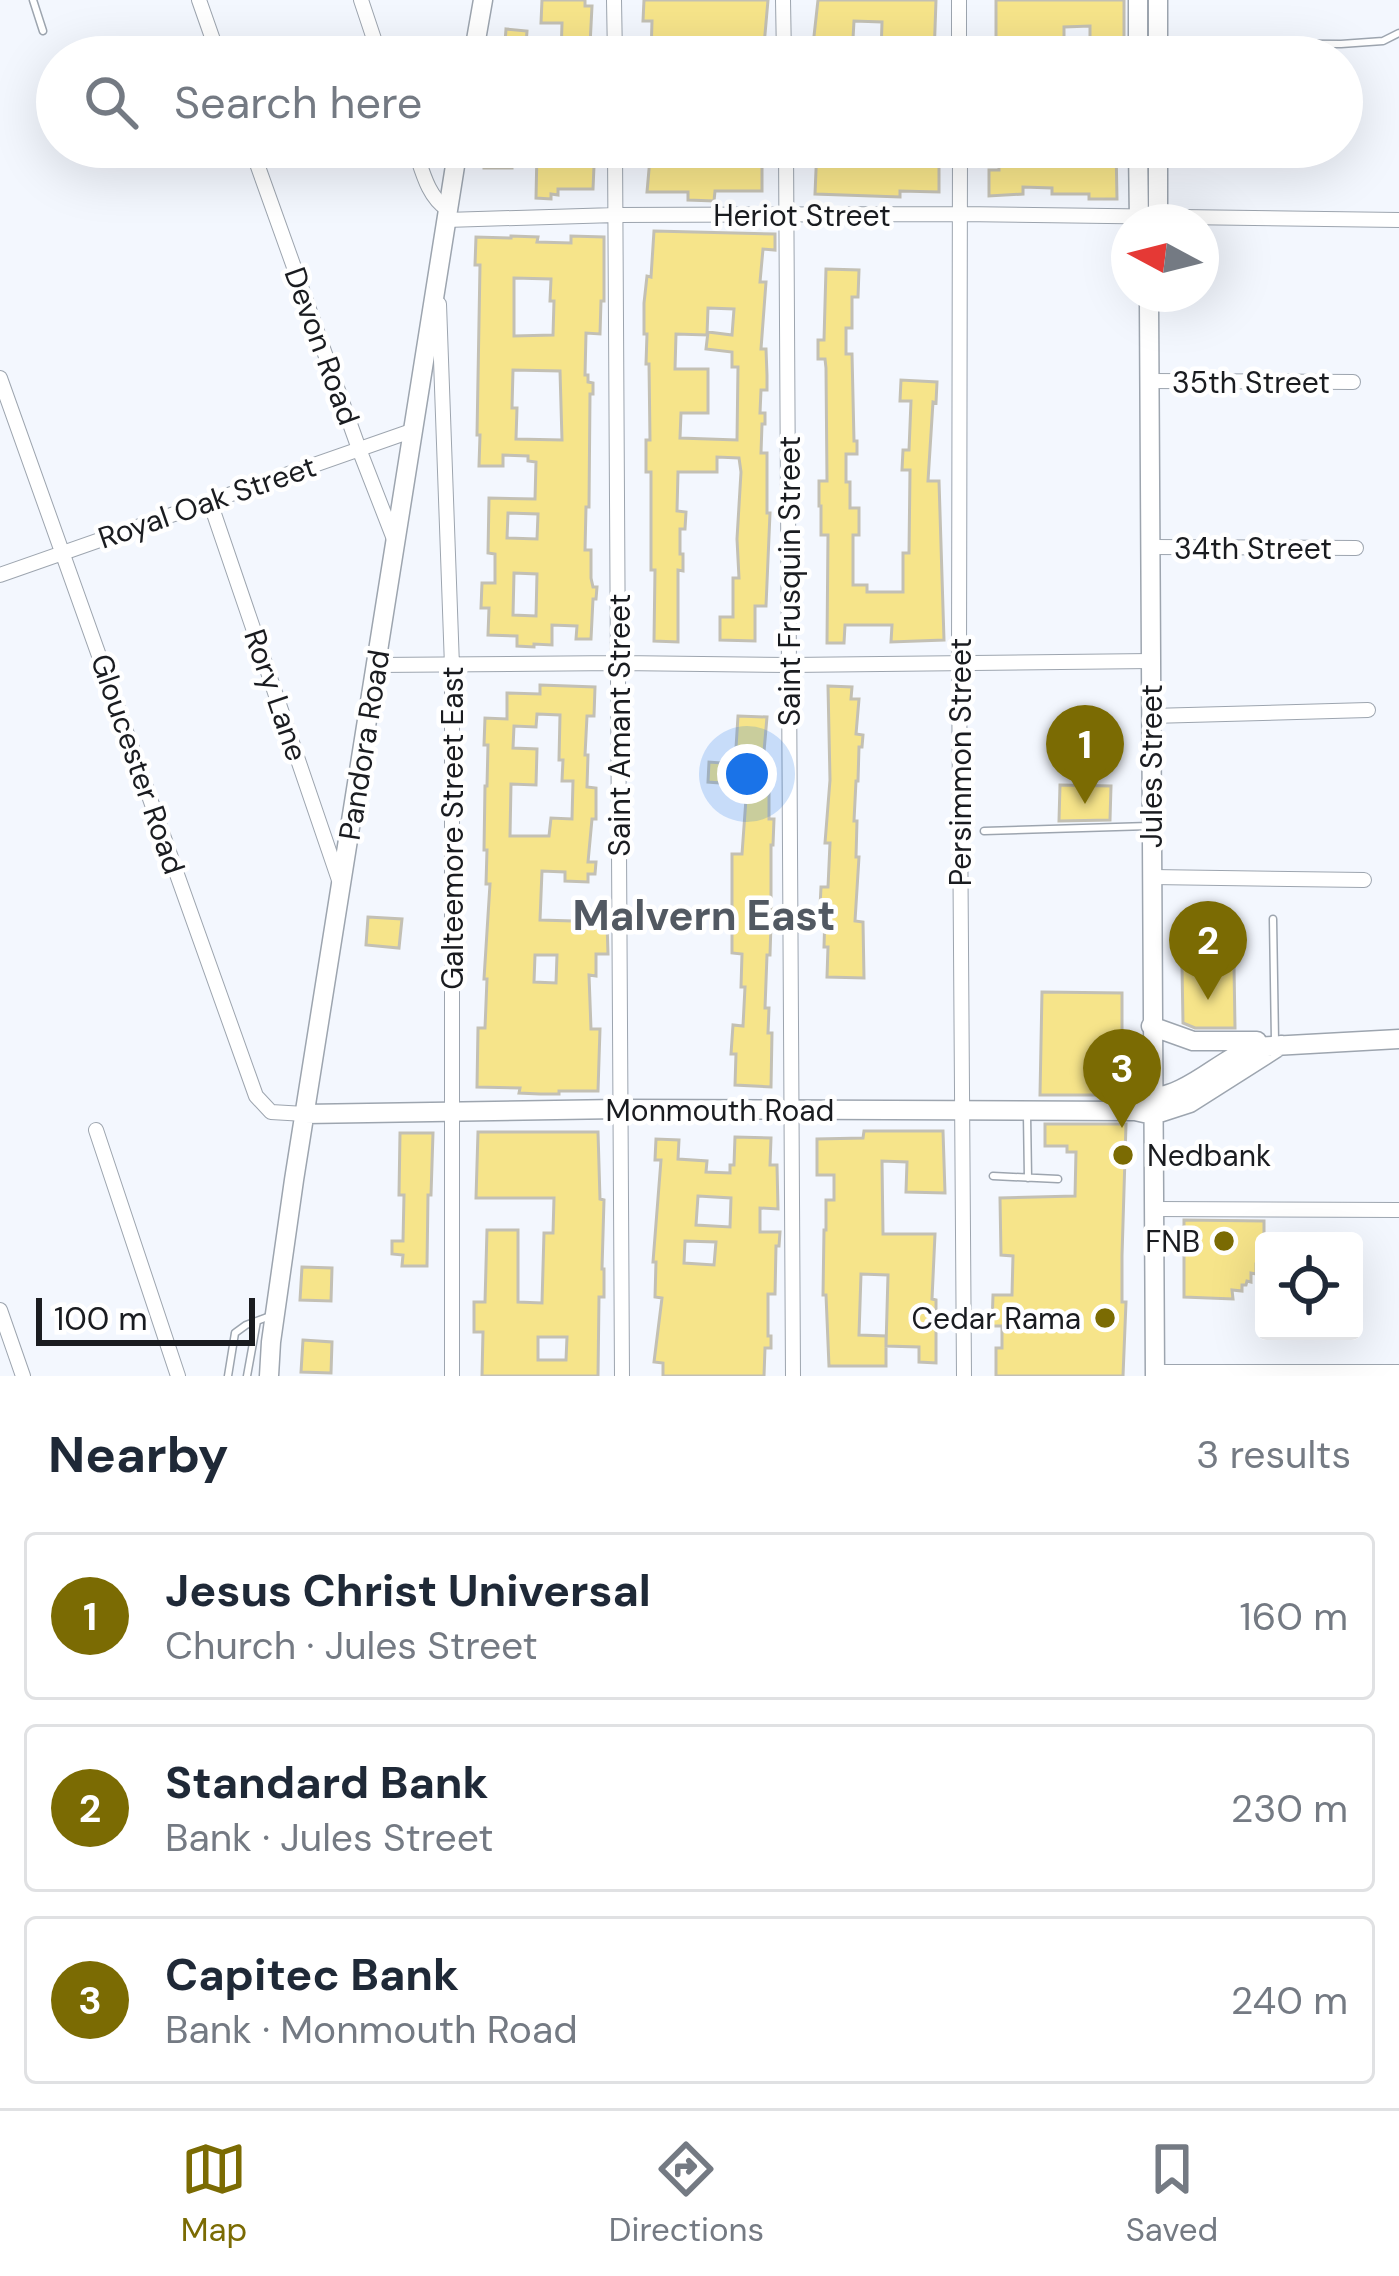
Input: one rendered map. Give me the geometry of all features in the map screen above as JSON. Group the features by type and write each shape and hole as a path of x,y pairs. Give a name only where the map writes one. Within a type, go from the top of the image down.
{"street":[{"path":"199,0 212,36"},
{"path":"361,0 373,36"},
{"path":"477,36 483,0"},
{"path":"614,0 615,36"},
{"path":"783,0 784,36"},
{"path":"959,0 959,36"},
{"path":"1138,0 1138,36"},
{"path":"1158,0 1158,36"},
{"name":"Devon Road","path":"258,168 395,544"},
{"path":"422,168 431,194 447,215"},
{"name":"Pandora Road","path":"257,1376 265,1357 266,1317 342,888 455,168"},
{"name":"Saint Amant Street","path":"615,168 622,1376"},
{"name":"Saint Frusquin Street","path":"787,168 793,1376"},
{"name":"Persimmon Street","path":"960,168 964,1376"},
{"path":"1141,168 1146,204"},
{"path":"1150,204 1155,168"},
{"name":"Heriot Street","path":"447,215 1111,218"},
{"name":"Heriot Street","path":"1219,219 1399,220"},
{"name":"Galteemore Street East","path":"439,281 452,666 452,1376"},
{"name":"Jules Street","path":"1149,312 1152,877 1147,1108 1154,1209 1154,1374"},
{"name":"Gloucester Road","path":"0,378 256,1096 271,1112 305,1114"},
{"name":"35th Street","path":"1149,381 1353,382"},
{"name":"Royal Oak Street","path":"0,575 414,430"},
{"name":"Rory Lane","path":"210,502 342,888"},
{"name":"34th Street","path":"1151,548 1356,548"},
{"path":"376,665 1151,661"},
{"path":"1151,716 1368,710"},
{"path":"1152,877 1364,880"},
{"path":"1151,1026 1193,1041 1243,1039 1274,1044"},
{"path":"1147,1108 1240,1052 1274,1044 1399,1039"},
{"name":"Monmouth Road","path":"305,1114 1147,1108"},
{"path":"96,1130 178,1376"},
{"path":"1154,1209 1399,1210"},
{"path":"0,1310 23,1376"},
{"path":"1154,1374 1399,1372"}],"lane":[{"path":"33,0 43,31"},
{"path":"1363,43 1399,33"},
{"path":"985,831 1151,826"},
{"path":"1274,919 1274,1044"},
{"path":"1027,1111 1028,1178"},
{"path":"993,1176 1058,1179"},
{"path":"228,1376 233,1335 266,1317"},
{"path":"248,1376 265,1357"}],"building":[{"path":"542,0 585,0 585,6 592,6 590,36 562,36 562,23 541,23"},
{"path":"644,0 768,0 765,36 652,36 652,21 643,21"},
{"path":"818,0 936,0 935,36 882,36 882,22 854,21 853,36 814,36"},
{"path":"996,0 1124,0 1124,36 1090,36 1090,26 1064,27 1064,36 996,36"},
{"path":"506,29 527,31 527,36 506,36"},
{"path":"537,168 594,168 593,189 558,189 551,199 536,198"},
{"path":"649,168 762,168 762,191 715,191 714,201 688,200 688,192 647,192"},
{"path":"816,168 939,168 939,192 900,191 900,197 815,194"},
{"path":"1116,168 1117,199 1023,187 1023,194 989,196 989,170"},
{"path":"654,231 775,234 775,250 763,249 760,282 766,282 761,349 766,349 767,375 767,390 761,390 760,413 765,413 765,424 761,453 767,453 770,513 766,606 755,606 755,641 720,640 720,617 733,617 733,578 739,578 741,472 739,458 717,457 717,472 678,472 677,511 686,512 685,529 680,529 683,571 678,570 678,642 654,641 651,472 646,472 649,364 644,334 647,276 651,277","holes":["708,308 734,309 732,335 708,332 706,349 732,352 732,367 738,367 737,440 680,438 681,413 708,413 708,369 675,369 676,334 707,335"]},
{"path":"571,236 604,237 600,334 586,333 585,375 593,383 593,394 585,550 591,550 591,578 597,587 591,639 576,639 577,626 552,625 552,645 534,647 517,646 517,636 488,635 489,608 481,608 482,583 495,583 495,554 488,553 489,498 535,499 536,462 528,461 528,456 503,455 503,466 479,466 480,265 475,265 476,237 571,243","holes":["514,278 551,279 553,335 514,336","513,370 560,371 562,440 516,439 517,408 512,408","508,513 538,514 537,539 507,538","514,573 537,574 536,616 513,615"]},
{"path":"826,269 859,270 858,297 852,297 852,328 846,328 846,354 852,354 857,454 846,454 846,482 850,482 850,508 859,508 859,535 853,535 853,585 867,585 867,592 903,592 903,553 909,553 910,470 902,470 903,450 909,450 911,401 900,401 901,380 937,382 928,481 939,481 944,640 891,642 892,625 845,625 844,643 827,643 828,535 821,535 819,506 819,481 827,481 826,368 825,359 818,359 818,340 824,340"},
{"path":"540,685 595,687 594,716 587,716 585,755 587,787 596,788 588,862 596,862 595,874 588,874 588,882 565,881 565,872 542,871 540,920 607,922 608,954 596,954 596,976 589,975 591,1029 600,1029 598,1091 540,1094 519,1093 520,1088 477,1087 478,1028 485,1028 490,884 486,884 484,850 485,718 507,719 507,693 540,694","holes":["537,714 560,715 559,760 563,760 562,781 573,781 572,819 551,818 549,836 510,836 511,784 536,785 537,749 513,748 514,726 536,727","535,955 557,955 556,983 534,982"]},
{"path":"828,686 852,687 851,699 859,699 856,734 863,735 854,821 859,857 855,921 863,922 864,978 827,977 825,913 820,907 821,887 828,887 830,843 825,843 830,780"},
{"path":"738,716 767,717 763,763 769,764 769,819 774,819 765,1008 769,1008 768,1033 772,1033 771,1087 735,1085 736,1054 731,1054 733,1025 743,1026 745,987 741,987 742,954 732,953 732,854 742,854 747,785 708,782 709,762 735,764"},
{"path":"1060,785 1111,786 1110,820 1059,821"},
{"path":"368,917 402,919 399,948 366,945"},
{"path":"1182,966 1234,966 1235,1028 1195,1028 1183,1023"},
{"path":"1042,992 1122,993 1122,1095 1040,1095"},
{"path":"1045,1124 1126,1124 1123,1376 996,1376 1002,1326 992,1326 993,1295 1012,1295 1013,1256 1001,1255 1000,1198 1075,1196 1076,1152 1067,1152 1067,1146 1045,1146"},
{"path":"864,1131 943,1131 945,1193 906,1192 907,1162 882,1161 883,1234 935,1234 936,1363 919,1362 919,1347 886,1346 886,1366 829,1366 824,1230 826,1200 834,1200 834,1175 817,1175 817,1139 863,1138","holes":["861,1274 888,1275 886,1346 886,1336 859,1335"]},
{"path":"478,1132 598,1132 604,1297 599,1297 598,1376 482,1376 483,1332 474,1332 474,1302 485,1302 487,1230 518,1230 518,1302 542,1303 544,1233 553,1233 554,1198 476,1198","holes":["538,1337 567,1337 566,1360 538,1360"]},
{"path":"400,1133 433,1133 427,1266 402,1266 403,1255 392,1254 392,1241 403,1241"},
{"path":"735,1137 771,1138 770,1165 777,1165 778,1209 760,1208 760,1232 780,1232 775,1294 768,1294 771,1348 765,1348 764,1376 663,1376 663,1363 654,1362 662,1298 655,1297 653,1262 661,1160 655,1160 656,1139 679,1140 678,1159 707,1161 706,1172 730,1173","holes":["698,1196 731,1198 730,1227 696,1225","685,1241 716,1242 714,1265 684,1263"]},
{"name":"FNB","path":"1184,1220 1264,1221 1264,1232 1255,1232 1255,1274 1251,1273 1251,1282 1242,1285 1242,1291 1232,1290 1233,1299 1184,1297"},
{"path":"302,1267 332,1268 331,1301 300,1300"},
{"path":"303,1340 332,1342 331,1373 301,1372"}],"place":[{"name":"Jesus Christ Universal","path":"1085,804"},
{"name":"Standard Bank","path":"1208,1000"},
{"name":"Capitec Bank","path":"1122,1128"},
{"name":"Nedbank","path":"1123,1155"},
{"name":"FNB","path":"1224,1241"},
{"name":"Cedar Rama","path":"1105,1318"}],"district":[{"name":"Malvern East","path":"704,915"}]}
